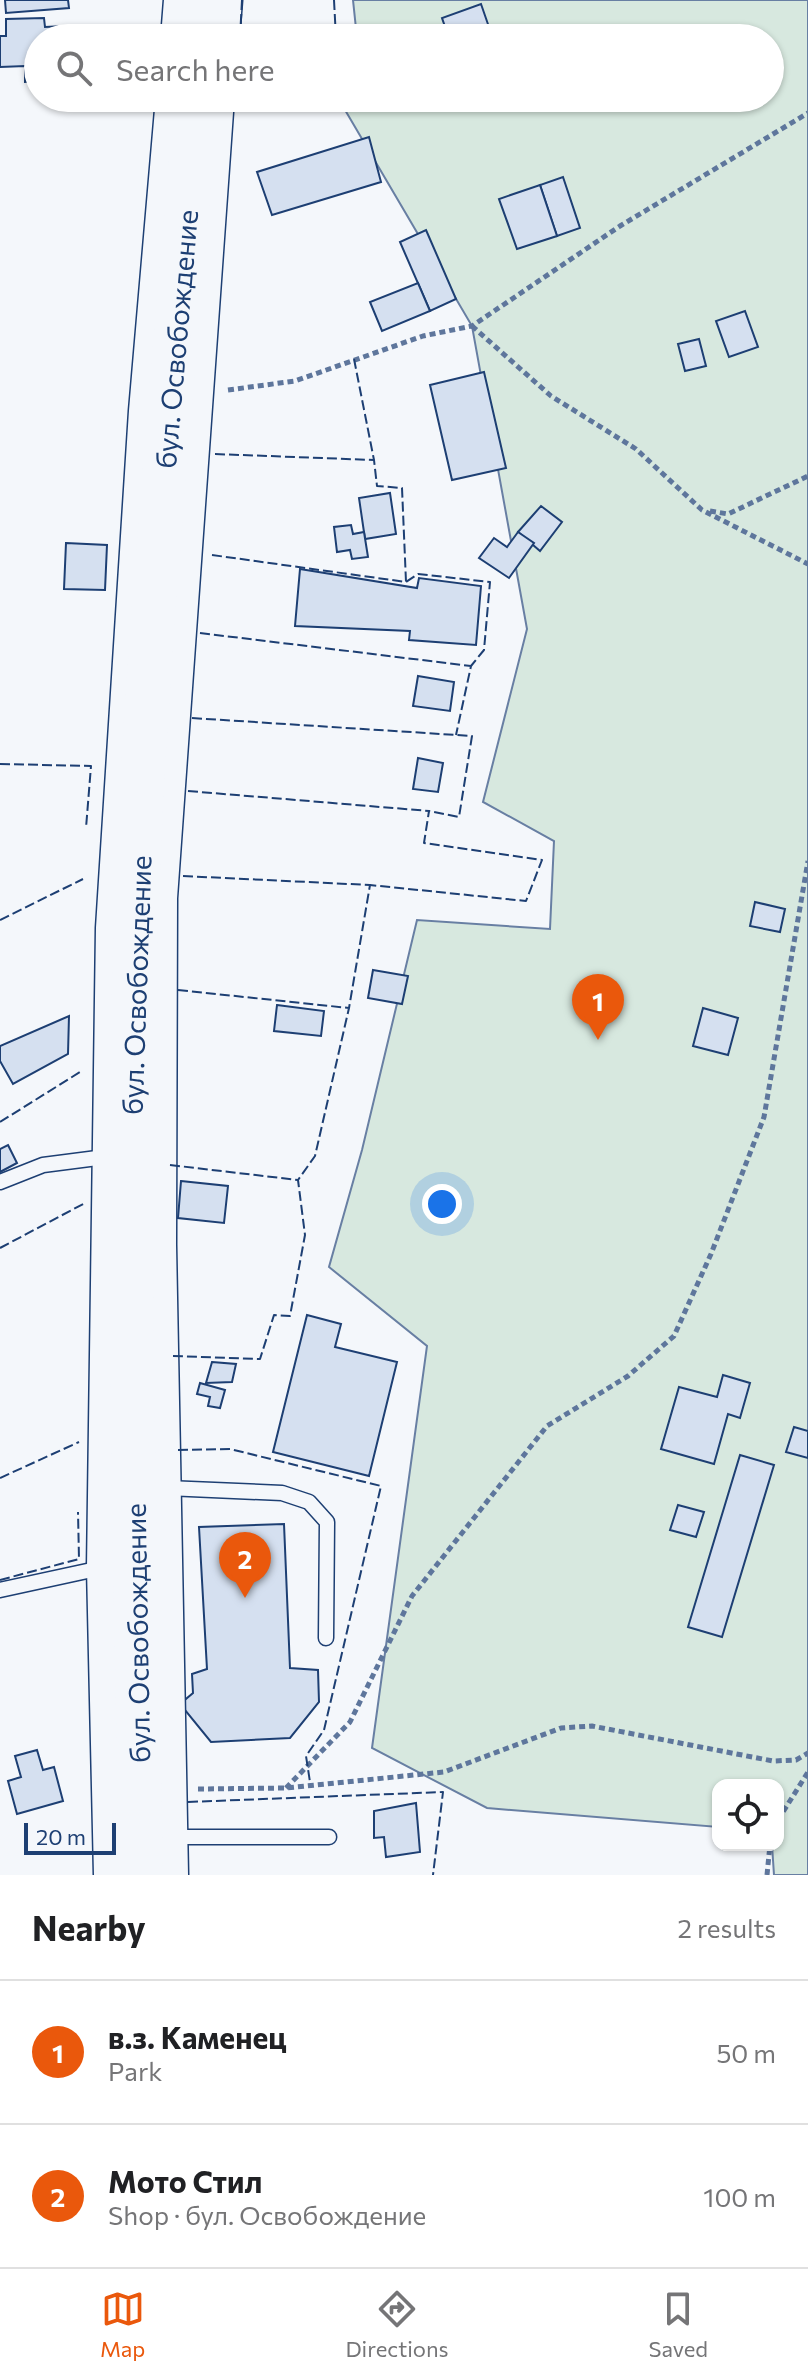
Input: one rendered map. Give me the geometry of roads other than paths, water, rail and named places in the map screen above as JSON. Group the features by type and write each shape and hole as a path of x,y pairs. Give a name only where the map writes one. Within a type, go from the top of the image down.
{"main road":[{"path":"202,24 205,0"},
{"name":"бул. Освобождение","path":"141,1875 132,1288 134,988 152,633 195,112"}],"street":[{"path":"176,24 178,0"},
{"path":"226,24 228,0"},
{"path":"108,1875 101,1568 110,928 123,698 169,112"},
{"path":"174,1875 162,1245 162,910 219,112"}],"lane":[{"path":"0,1182 43,1165 105,1157"},
{"path":"167,1488 282,1493 309,1502 327,1522 326,1638"},
{"path":"0,1590 101,1568"},
{"path":"174,1837 329,1837"}],"place":[{"name":"в.з. Каменец","path":"598,1040"},
{"name":"Мото Стил","path":"245,1598"}]}
